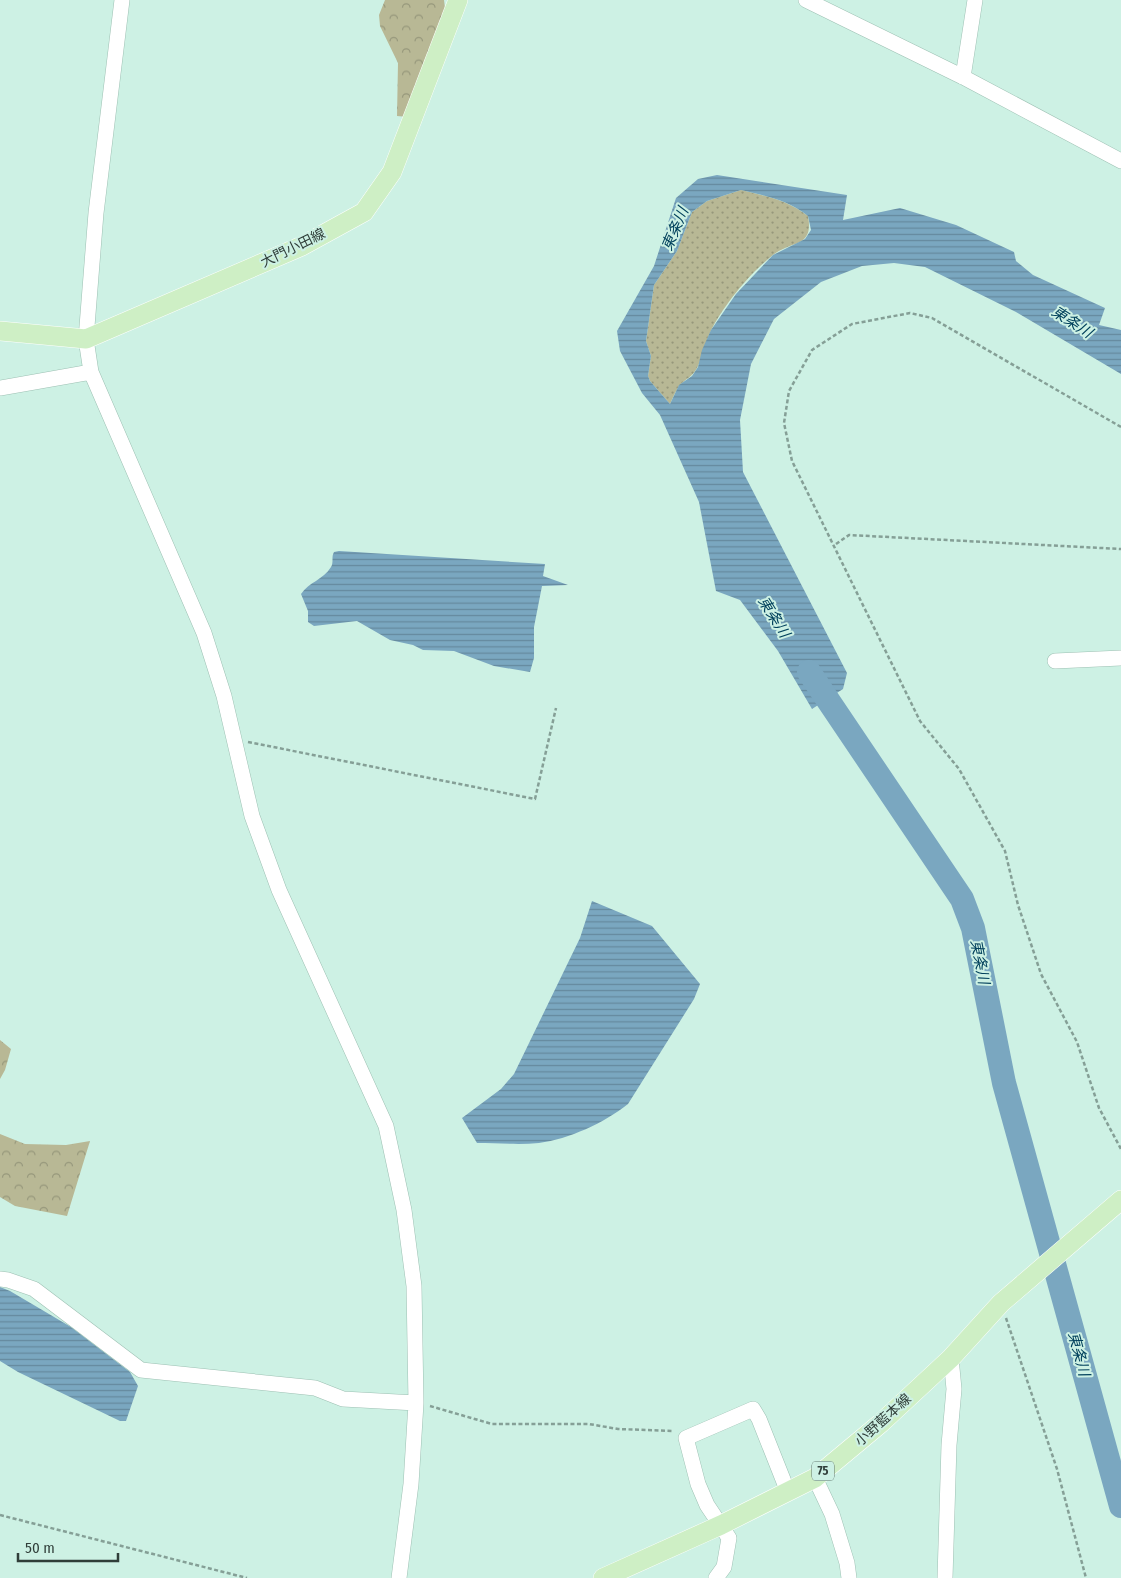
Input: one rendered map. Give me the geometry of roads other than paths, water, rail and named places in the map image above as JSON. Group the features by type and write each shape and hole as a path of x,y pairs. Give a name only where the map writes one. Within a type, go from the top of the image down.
{"main road":[{"name":"大門小田線","path":"0,331 86,339 302,246 364,212 392,172 458,0"},
{"name":"小野藍本線","path":"611,1576 721,1525 815,1478 882,1423 951,1358 1001,1303 1121,1200"}],"street":[{"path":"122,0 96,213 86,339 91,372 204,632 224,696 252,816 279,890 386,1126 404,1210 414,1286 416,1403 411,1484 399,1578"},
{"path":"806,0 963,78 1121,161"},
{"path":"963,78 975,0"},
{"path":"0,388 91,372"},
{"path":"1055,661 1121,658"},
{"path":"0,1279 34,1289 142,1370 315,1388 343,1399 416,1403"},
{"path":"946,1578 949,1445 954,1389 951,1358"},
{"path":"716,1578 724,1567 729,1538 708,1505 698,1484 686,1438 753,1409 759,1419 788,1492"},
{"path":"815,1478 832,1514 847,1564 849,1578"}],"water":[{"path":"717,175 847,195 843,220 900,208 956,225 1014,252 1016,261 1033,275 1105,308 1099,325 1121,330 1121,374 1016,312 925,267 894,263 862,266 821,282 774,319 751,364 740,420 743,472 847,673 843,689 812,709 778,651 740,600 716,591 699,502 660,415 642,393 620,351 617,331 654,266 676,198 698,179","holes":["741,190 776,199 793,206 808,216 811,230 805,239 773,255 736,294 711,330 702,350 698,367 692,376 679,385 670,404 650,381 648,376 651,356 646,341 654,285 677,251 692,212 707,201"]},
{"path":"334,552 545,564 543,576 568,585 542,586 534,627 534,658 530,672 494,666 454,651 423,650 413,645 390,640 357,621 314,626 308,622 308,611 301,594 328,571 332,565"},
{"path":"592,901 652,926 700,984 694,999 628,1104 619,1111 586,1129 550,1141 524,1144 477,1143 462,1118 501,1089 514,1074 580,938"},
{"path":"0,1287 71,1327 130,1372 138,1386 126,1421 120,1421 18,1372 0,1361"}],"waterway":[{"name":"東条川","path":"809,672 962,899 973,928 1004,1083 1121,1506"}]}
